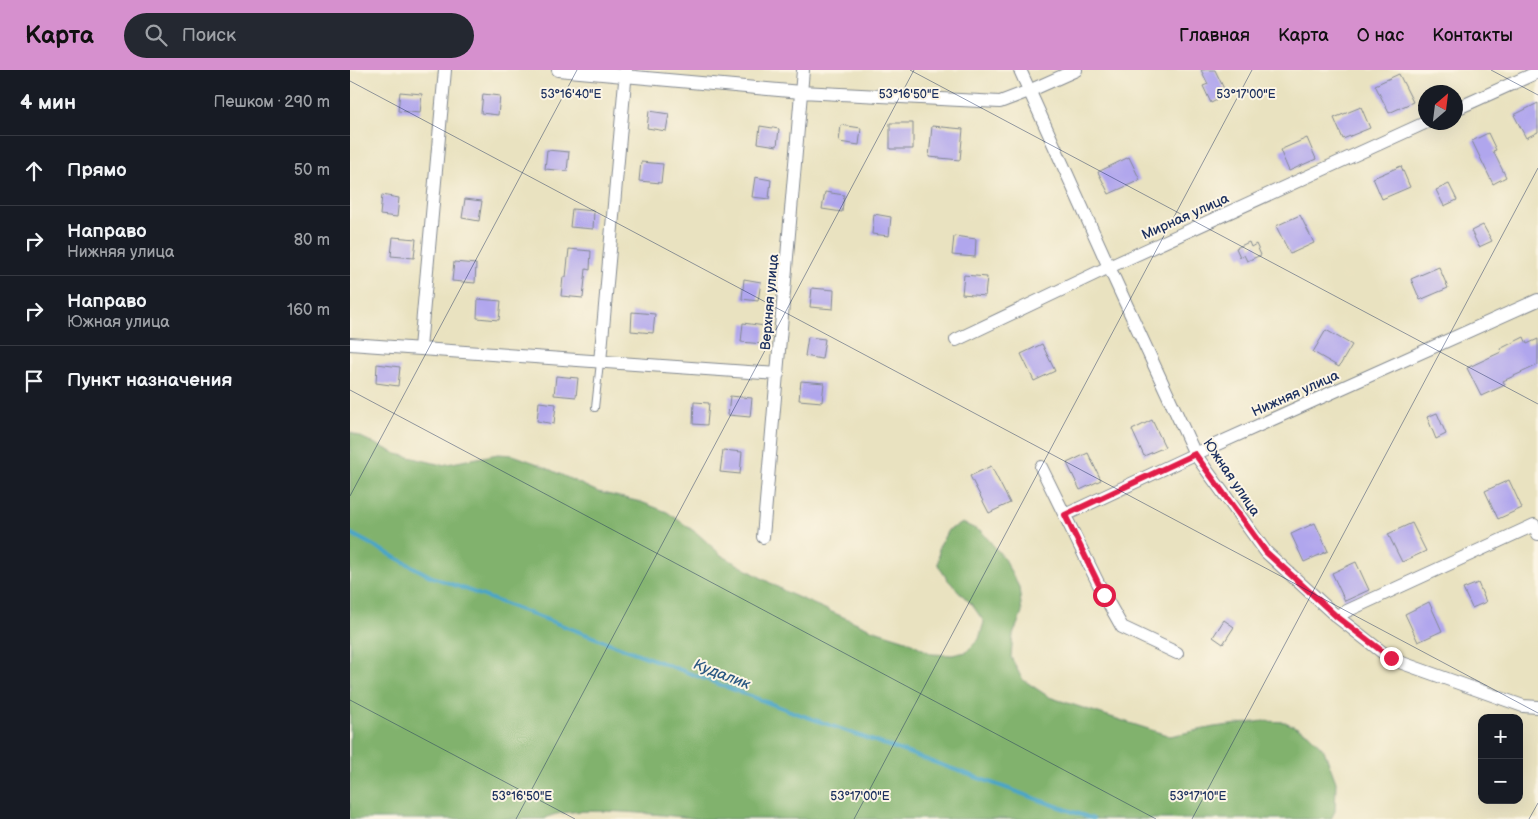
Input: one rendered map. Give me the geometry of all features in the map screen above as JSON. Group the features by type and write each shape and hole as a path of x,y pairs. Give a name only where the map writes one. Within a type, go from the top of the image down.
{"street":[{"path":"420,348 445,70"},
{"path":"558,70 626,73 801,92 1000,102 1076,70"},
{"name":"Верхняя улица","path":"763,537 803,70"},
{"name":"Южная улица","path":"1020,70 1195,454 1266,552 1336,616 1391,658 1523,706 1538,708"},
{"path":"1463,106 1538,72"},
{"path":"600,362 626,73"},
{"name":"Мирная улица","path":"956,340 1109,267 1418,126"},
{"name":"Нижняя улица","path":"1065,515 1195,454 1538,300"},
{"path":"350,344 778,374"},
{"path":"1041,467 1104,595 1122,626 1177,653"},
{"path":"1336,616 1534,525 1538,534"}],"lane":[{"path":"595,408 600,362"}],"green space":[{"path":"350,432 397,454 442,465 498,454 513,455 538,464 598,492 641,502 667,512 698,534 721,555 788,593 871,629 906,640 932,654 952,655 966,652 979,639 984,622 973,606 947,579 938,565 939,547 948,530 963,523 982,532 1003,557 1019,587 1022,613 1013,635 1011,657 1022,679 1049,697 1170,736 1214,727 1263,721 1285,722 1308,733 1324,750 1336,782 1335,811 1331,819 701,819 645,813 595,811 556,814 545,819 350,819"}],"building":[{"path":"1201,70 1215,70 1227,95 1211,103 1203,86 1208,84"},
{"path":"1399,74 1413,102 1389,113 1375,85"},
{"path":"400,92 422,94 420,113 398,111"},
{"path":"483,94 500,96 498,115 481,113"},
{"path":"1538,103 1538,132 1526,138 1514,115"},
{"path":"1361,107 1370,128 1343,139 1334,118"},
{"path":"649,111 669,114 666,131 647,128"},
{"path":"890,123 913,123 913,149 890,149"},
{"path":"841,125 861,128 859,145 839,142"},
{"path":"760,126 779,129 777,146 758,143"},
{"path":"932,126 963,129 960,160 929,157"},
{"path":"1488,133 1496,150 1493,151 1506,177 1493,184 1472,141"},
{"path":"1307,138 1316,159 1289,171 1280,150"},
{"path":"547,150 569,152 567,171 545,169"},
{"path":"1129,157 1140,180 1109,194 1098,172"},
{"path":"641,162 663,164 661,183 639,181"},
{"path":"1401,166 1410,187 1382,199 1373,178"},
{"path":"755,177 771,180 769,199 752,197"},
{"path":"1449,184 1457,200 1444,206 1436,190"},
{"path":"825,192 844,195 842,212 822,209"},
{"path":"382,195 399,198 397,217 380,215"},
{"path":"465,199 482,201 479,221 462,218"},
{"path":"572,209 594,211 593,229 570,227"},
{"path":"874,214 891,217 889,236 872,234"},
{"path":"1300,215 1314,243 1290,254 1276,226"},
{"path":"1483,225 1492,241 1479,247 1471,231"},
{"path":"954,236 976,239 975,257 952,255"},
{"path":"393,237 416,239 414,258 391,256"},
{"path":"1249,242 1251,247 1256,244 1261,255 1247,261 1244,255 1240,257 1236,248"},
{"path":"569,249 591,251 590,270 586,269 583,298 561,296 563,277 566,277"},
{"path":"454,262 476,264 475,283 452,281"},
{"path":"1439,267 1448,288 1420,300 1411,279"},
{"path":"964,275 987,277 985,296 962,294"},
{"path":"744,279 761,282 758,301 742,299"},
{"path":"812,288 834,290 833,309 810,307"},
{"path":"478,299 501,301 499,320 477,318"},
{"path":"632,312 655,314 653,333 631,331"},
{"path":"743,323 765,326 763,344 741,342"},
{"path":"1326,330 1352,345 1339,367 1313,352"},
{"path":"808,337 825,339 822,359 805,356"},
{"path":"1524,337 1527,344 1538,339 1538,365 1503,381 1505,385 1481,396 1467,368 1501,352 1500,349"},
{"path":"1042,344 1055,371 1034,381 1021,354"},
{"path":"377,364 400,367 398,386 376,383"},
{"path":"556,376 578,378 576,397 554,395"},
{"path":"801,381 824,383 822,402 799,400"},
{"path":"730,396 752,398 750,417 728,415"},
{"path":"539,402 556,404 554,424 537,421"},
{"path":"694,402 709,403 707,425 693,424"},
{"path":"1437,413 1446,434 1436,439 1427,417"},
{"path":"1152,420 1165,447 1144,456 1132,430"},
{"path":"723,450 742,452 740,474 720,472"},
{"path":"1088,453 1101,480 1080,490 1067,463"},
{"path":"991,466 1010,503 989,513 970,476"},
{"path":"1509,480 1522,508 1498,519 1485,491"},
{"path":"1315,523 1328,551 1304,562 1291,534"},
{"path":"1412,523 1426,551 1402,562 1388,534"},
{"path":"1356,562 1369,590 1345,601 1332,573"},
{"path":"1478,583 1486,602 1472,608 1463,589"},
{"path":"1429,602 1442,631 1418,642 1405,614"},
{"path":"1224,620 1234,627 1223,644 1213,637"}],"waterway":[{"name":"Кудалик","path":"350,533 430,576 793,712 1093,819"}],"route":[{"path":"1104,595 1065,515 1195,454 1266,552 1336,616 1391,658"}]}
